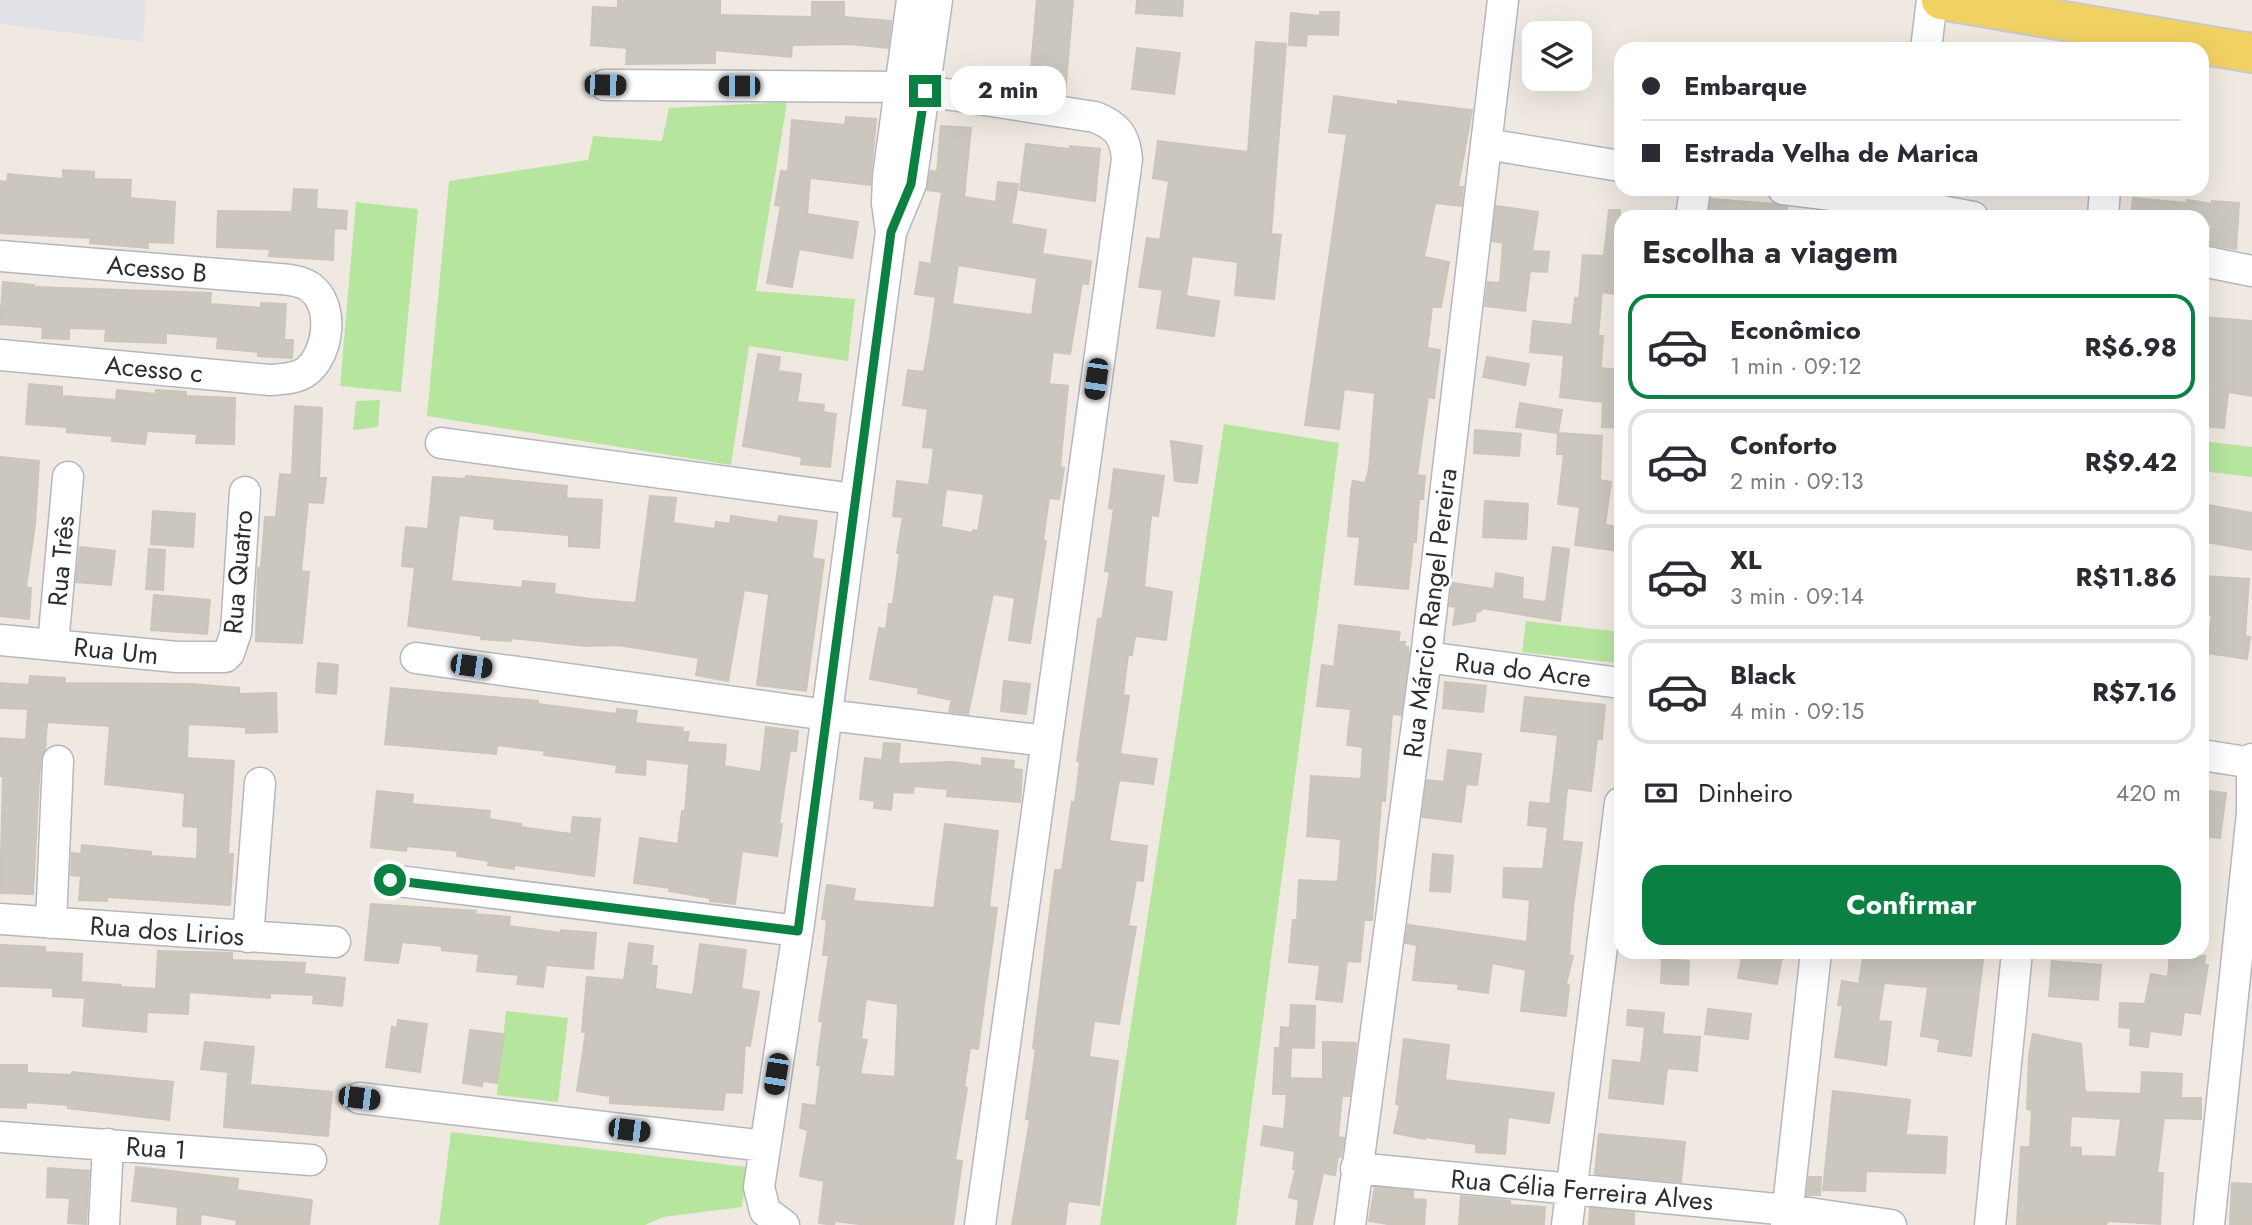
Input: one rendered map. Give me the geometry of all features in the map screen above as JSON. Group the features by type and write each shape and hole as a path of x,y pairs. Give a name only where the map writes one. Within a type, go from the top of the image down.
{"main road":[{"path":"1941,0 2120,40 2140,42"},
{"path":"2209,49 2252,53"}],"street":[{"path":"912,0 913,89"},
{"path":"784,1225 765,1210 759,1187 798,931 891,232 887,203 888,177 937,0"},
{"name":"Rua Márcio Rangel Pereira","path":"1350,1225 1426,657 1503,0"},
{"path":"1927,42 1932,0"},
{"path":"605,85 913,89 1095,117 1110,123 1121,133 1126,144 1127,159 980,1225"},
{"path":"1486,144 1614,165"},
{"path":"1844,196 1940,210"},
{"name":"Acesso B","path":"0,256 267,278 291,281 312,288 320,301 327,337 321,353 307,371"},
{"path":"2209,262 2252,271"},
{"name":"Acesso c","path":"0,355 270,380 292,378 307,371"},
{"path":"441,443 854,499"},
{"name":"Rua Três","path":"54,645 68,477"},
{"name":"Rua Quatro","path":"229,653 236,632 241,595 245,492"},
{"name":"Rua Um","path":"0,640 216,659 229,653"},
{"name":"Rua do Acre","path":"1426,657 1614,682"},
{"path":"416,658 827,715 1046,741"},
{"path":"2209,756 2252,761 2252,813 2209,1225"},
{"path":"51,922 58,761"},
{"path":"248,937 260,783"},
{"path":"1567,1225 1614,850"},
{"path":"390,880 798,931"},
{"name":"Rua dos Lirios","path":"0,919 335,942"},
{"path":"1787,1217 1815,959"},
{"path":"1990,1225 2016,959"},
{"path":"359,1098 765,1146"},
{"name":"Rua 1","path":"0,1138 311,1160"},
{"path":"104,1225 108,1144"},
{"name":"Rua Célia Ferreira Alves","path":"1356,1168 1571,1189 1787,1217 1891,1225"}],"shaded area":[{"path":"0,0 146,0 143,42 0,24"}],"green space":[{"path":"787,102 756,291 855,299 848,361 749,346 731,465 427,416 449,181 588,160 593,136 662,141 669,108"},
{"path":"356,202 418,209 401,392 340,386"},
{"path":"380,400 378,427 353,430 356,401"},
{"path":"1224,424 1339,443 1236,1225 1100,1225"},
{"path":"2209,442 2252,447 2252,477 2209,472"},
{"path":"1526,621 1614,631 1614,663 1522,652"},
{"path":"506,1011 568,1018 558,1102 497,1095"},
{"path":"451,1132 747,1167 742,1207 663,1217 645,1225 439,1225"}],"building":[{"path":"618,0 720,0 720,15 812,17 812,2 844,2 844,17 891,21 888,48 849,44 792,45 791,57 715,50 715,63 626,64 627,48 591,45 593,7 618,8"},
{"path":"1037,0 1073,0 1065,95 1029,89"},
{"path":"1137,0 1183,0 1182,16 1136,13"},
{"path":"1320,12 1339,12 1338,35 1307,34 1306,46 1289,45 1291,13 1320,16"},
{"path":"1256,42 1286,44 1271,234 1281,235 1274,299 1235,295 1238,262 1192,256 1186,296 1219,301 1214,336 1157,328 1163,290 1139,287 1147,238 1160,240 1169,181 1153,178 1158,141 1248,152"},
{"path":"1137,48 1180,53 1174,94 1132,89"},
{"path":"1334,96 1398,105 1398,101 1472,110 1458,187 1463,187 1461,206 1435,203 1424,257 1449,262 1441,307 1432,307 1427,348 1440,350 1434,398 1428,397 1417,475 1425,476 1423,499 1419,499 1416,542 1413,542 1408,589 1355,584 1360,537 1348,536 1351,491 1353,481 1365,483 1369,469 1375,393 1344,389 1339,429 1305,425 1347,134 1329,132"},
{"path":"846,117 876,119 870,185 810,178 807,214 858,222 852,258 799,249 792,287 767,283 781,206 775,205 781,171 788,172 792,120 845,125"},
{"path":"941,126 971,128 964,197 996,202 998,182 1018,184 1011,224 1046,230 1042,254 1091,261 1088,284 1082,283 1070,354 1053,352 1049,384 1068,386 1060,467 1064,468 1059,499 1049,498 1043,540 1046,541 1030,643 1009,640 1015,598 993,594 968,714 949,712 952,700 918,693 919,688 870,679 879,628 886,629 889,604 893,604 900,553 897,553 903,517 893,516 897,481 929,485 934,448 923,447 928,409 903,405 908,370 924,372 936,297 915,294 920,262 931,264 942,192 927,190 931,171 937,172","holes":["958,265 1037,278 1032,315 952,304","946,489 984,494 978,531 973,530 972,533 941,527"]},
{"path":"1026,144 1100,149 1095,201 1020,190"},
{"path":"63,170 94,172 94,179 131,180 130,198 175,202 173,243 147,242 148,248 90,243 91,238 0,233 0,181 7,182 8,174 63,179"},
{"path":"294,189 317,190 316,209 347,211 346,229 334,228 333,260 269,256 270,249 217,247 218,211 292,212"},
{"path":"2133,198 2187,203 2187,200 2212,204 2212,201 2239,203 2236,249 2210,245 2209,210 2132,210"},
{"path":"1711,199 1787,207 1787,210 1710,210"},
{"path":"1496,206 1538,212 1532,251 1549,252 1547,272 1530,271 1525,311 1485,306 1488,282 1500,283 1503,243 1492,241"},
{"path":"1609,210 1614,210 1614,294 1602,292 1598,336 1603,336 1601,368 1614,369 1614,428 1602,427 1603,402 1560,397 1564,355 1530,352 1533,321 1572,325 1575,298 1579,299 1583,255 1604,256"},
{"path":"3,282 34,285 33,287 211,293 210,304 261,308 261,303 286,304 284,340 293,340 292,358 258,356 258,352 217,348 218,337 166,333 166,343 105,341 106,329 69,328 69,339 42,338 43,327 0,324"},
{"path":"2209,318 2252,321 2252,396 2228,392 2224,428 2209,427"},
{"path":"758,354 780,357 778,371 801,374 797,402 824,405 823,412 836,414 830,467 801,464 802,457 743,446"},
{"path":"1487,357 1529,364 1525,385 1483,377"},
{"path":"29,384 62,387 62,396 116,400 117,390 156,394 156,390 186,392 186,396 235,398 234,444 196,443 197,434 147,431 145,444 112,441 112,436 67,432 67,427 26,424"},
{"path":"1520,403 1562,410 1558,433 1516,427"},
{"path":"295,406 322,408 319,478 326,478 323,503 308,502 301,571 309,572 302,643 256,641 258,568 261,568 265,517 276,517 280,474 292,475"},
{"path":"1475,430 1521,434 1519,456 1474,453"},
{"path":"1558,433 1602,436 1600,480 1611,482 1605,525 1614,526 1614,550 1575,545 1580,507 1558,504 1564,454 1557,454"},
{"path":"1171,441 1202,446 1197,483 1175,481"},
{"path":"0,457 39,461 35,524 26,587 31,588 29,619 0,616"},
{"path":"1114,469 1164,476 1158,516 1151,515 1144,587 1172,592 1166,640 1135,636 1132,655 1128,655 1123,695 1129,696 1120,754 1157,759 1153,784 1119,780 1109,841 1147,846 1143,881 1136,880 1128,926 1136,927 1119,1024 1094,1021 1089,1057 1118,1061 1099,1205 1068,1201 1065,1225 1012,1225 1030,1120 1026,1119 1036,1049 1033,1048 1055,870 1062,870 1072,802 1075,803 1080,762 1077,761 1098,619 1102,619 1110,572 1105,571 1114,509 1109,508"},
{"path":"466,476 567,486 566,498 602,500 599,548 569,546 569,535 494,529 495,519 459,515 451,581 522,588 523,581 555,584 554,594 591,599 636,603 650,496 676,498 673,523 715,529 716,522 730,524 731,516 778,523 779,516 817,521 812,558 824,560 806,691 757,685 769,594 744,590 728,681 696,675 699,658 618,645 586,646 511,638 511,641 481,639 482,636 408,626 415,567 402,566 406,527 428,529 433,477 465,479"},
{"path":"1485,501 1528,504 1526,539 1483,537"},
{"path":"2209,505 2252,513 2252,550 2209,543"},
{"path":"153,511 195,514 193,547 151,544"},
{"path":"80,547 115,551 111,585 76,582"},
{"path":"1553,547 1569,549 1560,621 1482,608 1476,612 1475,621 1453,625 1456,607 1450,606 1452,583 1494,589 1496,573 1523,578 1522,599 1546,602"},
{"path":"149,549 165,550 163,590 146,589"},
{"path":"2209,576 2249,579 2245,636 2250,637 2247,659 2209,653 2212,615 2209,615"},
{"path":"154,595 210,600 207,634 151,630"},
{"path":"1339,625 1400,632 1398,642 1405,642 1404,647 1408,647 1409,653 1401,715 1392,714 1385,801 1381,801 1372,920 1364,920 1360,962 1347,961 1342,1002 1316,999 1320,965 1289,962 1293,920 1297,920 1299,880 1338,882 1341,839 1307,836 1311,776 1361,779 1363,747 1347,745 1351,709 1317,706 1322,665 1334,667"},
{"path":"318,663 338,665 336,694 316,692"},
{"path":"30,676 65,678 65,683 190,684 239,688 239,694 276,693 277,732 246,733 246,727 188,724 187,758 234,761 228,854 233,854 230,905 107,897 107,901 79,900 81,876 71,875 72,853 81,854 82,845 151,852 151,856 197,859 198,827 183,826 185,793 105,784 110,726 47,722 39,778 33,894 0,893 3,776 0,776 0,738 26,740 28,709 0,708 0,683 29,685"},
{"path":"1004,681 1030,684 1026,714 1001,711"},
{"path":"1445,682 1486,686 1483,712 1443,708"},
{"path":"391,688 538,701 538,704 616,714 617,709 637,711 635,723 683,728 682,732 689,732 687,742 726,745 724,766 761,772 766,727 798,731 796,751 790,750 777,856 742,851 735,904 669,891 670,888 634,883 640,838 678,844 682,811 685,811 689,764 646,759 645,775 616,772 617,765 544,755 545,751 497,745 496,754 385,744"},
{"path":"1525,697 1605,705 1602,739 1597,739 1591,791 1567,788 1562,841 1582,843 1573,907 1569,955 1573,956 1566,984 1569,985 1566,1016 1521,1011 1526,970 1492,963 1488,993 1458,989 1459,984 1413,980 1417,945 1405,943 1408,925 1527,942 1530,900 1503,897 1504,868 1543,869 1548,827 1528,825 1530,802 1550,804 1558,735 1521,731"},
{"path":"884,743 900,744 898,764 953,762 982,766 982,758 1014,761 1013,769 1022,770 1020,802 947,796 948,789 914,786 913,793 893,792 891,810 874,808 875,801 860,799 865,758 882,760"},
{"path":"1448,750 1481,754 1477,785 1466,784 1461,822 1422,817 1427,780 1444,782"},
{"path":"377,791 413,795 412,804 490,811 489,819 521,824 520,827 571,834 573,817 600,819 594,876 514,865 514,869 488,865 489,861 457,856 458,851 407,846 406,851 371,847"},
{"path":"2209,791 2226,793 2220,838 2209,837"},
{"path":"945,824 998,831 989,907 997,908 978,1049 970,1048 964,1087 967,1088 955,1160 962,1161 953,1225 867,1225 835,1221 834,1225 819,1223 824,1181 800,1176 808,1130 800,1128 803,1104 816,1106 821,1066 817,1065 823,1021 819,1021 829,955 823,955 827,920 822,919 827,885 855,889 853,901 934,908","holes":["866,999 898,1004 895,1077 860,1074 867,1040 861,1039"]},
{"path":"1433,854 1453,856 1450,892 1430,891"},
{"path":"371,904 476,911 475,914 510,917 509,926 561,933 561,930 596,933 593,969 546,965 543,987 517,984 519,975 477,971 479,954 442,950 442,946 402,942 398,963 365,960"},
{"path":"629,943 653,946 651,966 657,966 655,989 693,995 700,944 746,950 741,989 759,992 750,1046 745,1045 742,1093 725,1092 723,1110 610,1103 610,1096 577,1091 586,1032 582,1032 587,977 624,980"},
{"path":"0,945 45,947 45,952 82,954 81,982 121,987 156,989 158,951 232,953 232,960 305,963 304,974 345,978 342,1006 313,1003 314,995 270,993 270,998 189,992 188,1014 147,1012 146,1032 83,1026 85,998 53,996 53,988 0,986"},
{"path":"1662,959 1689,961 1688,985 1661,983"},
{"path":"1742,959 1782,959 1777,984 1738,978"},
{"path":"1863,959 1983,959 1971,1056 1938,1051 1940,1039 1921,1036 1928,987 1884,983 1878,1021 1891,1022 1886,1065 1835,1057 1843,1005 1838,1005 1842,981 1859,984"},
{"path":"2170,959 2205,959 2204,965 2208,965 2200,1014 2184,1012 2181,1035 2150,1031 2148,1047 2130,1045 2131,1028 2119,1027 2120,1003 2145,1004 2151,974 2168,977"},
{"path":"2052,961 2101,965 2098,1000 2049,996"},
{"path":"1291,1005 1315,1006 1314,1048 1280,1047 1281,1027 1290,1028"},
{"path":"1708,1009 1751,1014 1748,1039 1705,1034"},
{"path":"1628,1010 1664,1013 1662,1034 1700,1037 1697,1071 1667,1068 1663,1104 1609,1098 1613,1060 1641,1063 1645,1027 1627,1025"},
{"path":"398,1020 427,1024 420,1072 386,1067 392,1027 397,1028"},
{"path":"470,1030 504,1034 497,1083 483,1081 482,1086 463,1083"},
{"path":"2033,1034 2081,1044 2085,1092 2141,1094 2142,1072 2182,1074 2181,1098 2201,1098 2201,1119 2164,1118 2157,1173 2163,1173 2160,1224 2107,1221 2106,1225 2017,1225 2021,1147 2030,1147 2032,1110 2027,1109 2029,1055","holes":["2071,1116 2121,1119 2116,1157 2081,1156 2081,1148 2069,1147"]},
{"path":"1404,1039 1449,1045 1445,1080 1554,1093 1549,1123 1508,1117 1505,1154 1476,1152 1476,1144 1394,1133 1400,1105 1396,1104"},
{"path":"205,1042 254,1047 250,1085 332,1092 328,1136 224,1127 228,1072 201,1069"},
{"path":"1323,1042 1356,1043 1350,1096 1342,1096 1338,1137 1344,1138 1335,1175 1323,1173 1312,1225 1296,1225 1299,1200 1289,1197 1296,1169 1293,1169 1295,1151 1261,1145 1264,1126 1284,1129 1287,1094 1273,1094 1275,1048 1291,1048 1290,1078 1323,1079"},
{"path":"0,1065 27,1065 27,1073 71,1075 72,1072 173,1082 169,1120 68,1108 68,1105 26,1102 26,1108 0,1107"},
{"path":"1833,1091 1910,1100 1906,1135 1947,1137 1945,1173 1866,1171 1865,1191 1823,1190"},
{"path":"1599,1134 1685,1142 1681,1182 1595,1174"},
{"path":"136,1167 238,1179 237,1190 312,1200 309,1225 236,1225 237,1220 201,1214 200,1225 177,1225 178,1207 132,1201"},
{"path":"48,1168 89,1171 86,1224 68,1223 70,1198 47,1197"},
{"path":"1809,1177 1821,1177 1820,1195 1807,1195"},
{"path":"2232,1183 2252,1184 2252,1225 2230,1225"},
{"path":"1375,1187 1413,1191 1413,1199 1426,1200 1424,1225 1394,1225 1369,1221"},
{"path":"1461,1196 1510,1201 1510,1205 1545,1207 1544,1225 1459,1225"},
{"path":"1590,1208 1634,1213 1634,1225 1589,1225"}],"route":[{"path":"390,880 798,931 891,232 905,204 911,184 925,91"}]}
